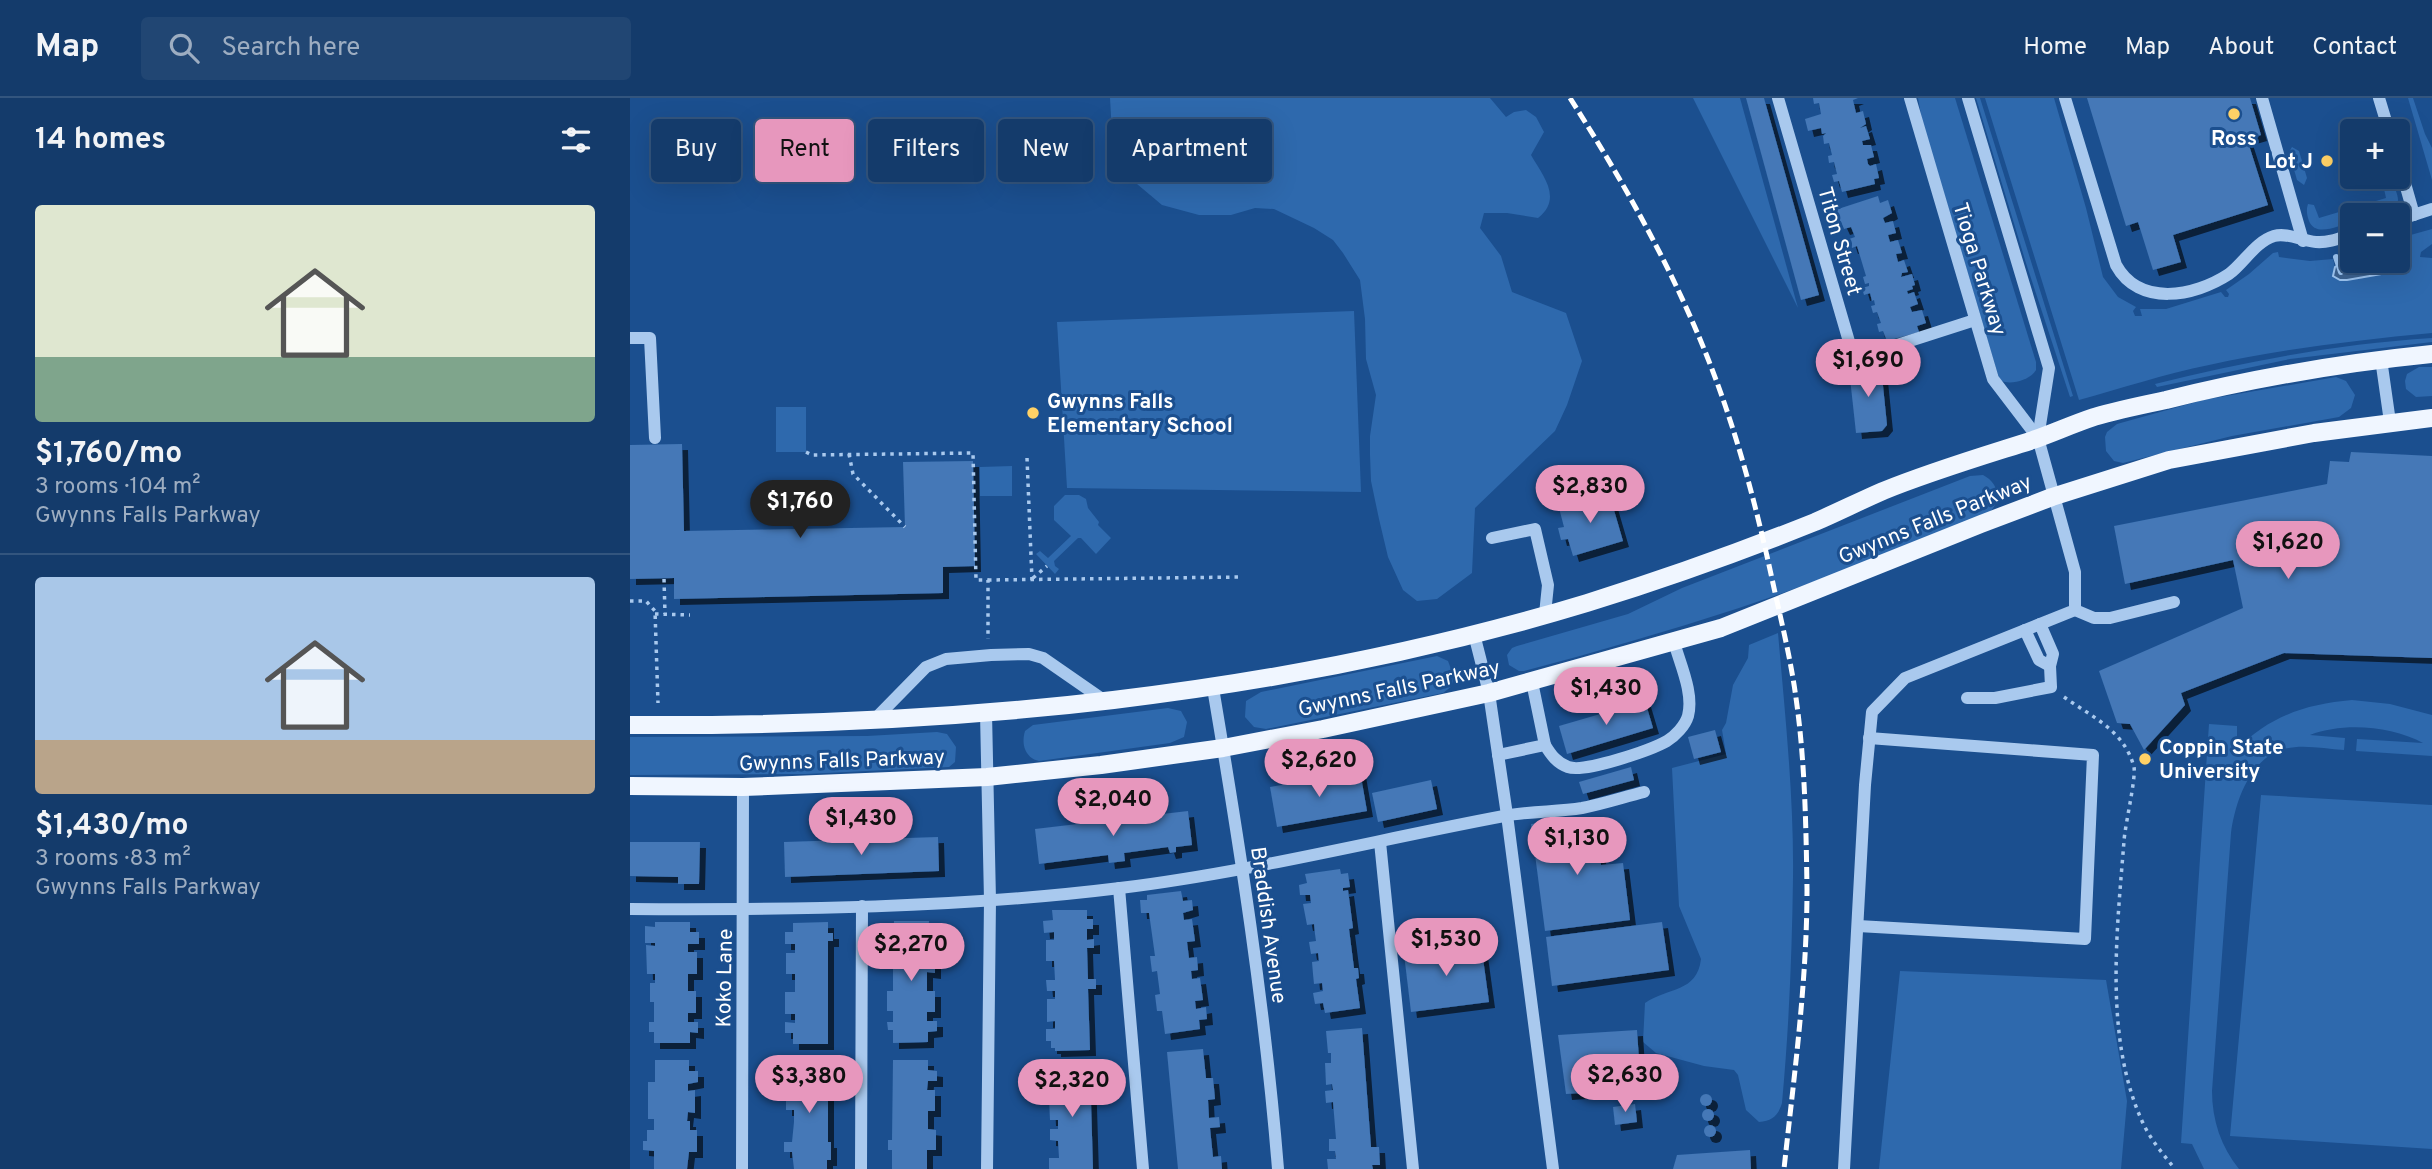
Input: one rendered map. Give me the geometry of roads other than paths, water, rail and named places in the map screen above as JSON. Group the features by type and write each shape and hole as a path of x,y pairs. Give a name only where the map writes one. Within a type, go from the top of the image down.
{"main road":[{"name":"Gwynns Falls Parkway","path":"630,724 742,725 986,713 1106,702 1213,688 1344,665 1474,634 1701,566 1820,520 1885,491 2095,417 2231,384 2381,359 2432,354"},
{"name":"Gwynns Falls Parkway","path":"630,786 743,787 987,776 1101,765 1223,748 1323,729 1489,693 1674,642 1746,619 2052,497 2169,460 2390,422 2432,418"}],"street":[{"name":"Titon Street","path":"1778,98 1850,345 1855,353 1866,355 1975,320"},
{"name":"Tioga Parkway","path":"1910,98 1993,379 2038,438"},
{"name":"Tioga Parkway","path":"1968,98 2049,368 2038,438 2052,497 2075,572 2075,611"},
{"path":"2065,98 2116,265 2122,276 2134,287 2150,293 2171,295 2197,289 2230,273 2272,237 2283,235 2303,241 2326,242 2340,238"},
{"path":"2262,98 2303,241"},
{"path":"2379,98 2385,119"},
{"path":"2407,189 2414,215"},
{"path":"2410,216 2432,209"},
{"path":"630,338 650,338 655,438"},
{"path":"2381,359 2390,422"},
{"path":"1492,538 1535,529 1548,585 1545,614"},
{"path":"1844,1169 1865,785 1872,712 1905,678 2075,611 2094,618 2110,618 2174,602"},
{"path":"1968,698 1995,698 2051,687 2050,666 2053,654 2040,624"},
{"path":"2025,630 2039,660 2050,666"},
{"path":"1474,634 1489,693 1553,1169"},
{"path":"1532,682 1545,745 1557,761 1570,768 1585,769 1666,741 1687,720 1689,710 1685,681 1674,642"},
{"name":"Gwynns Falls Parkway","path":"874,720 926,667 946,659 981,655 1029,654 1043,658 1106,702"},
{"name":"Braddish Avenue","path":"1213,688 1243,870 1265,1035 1278,1169"},
{"path":"986,713 990,900 987,1169"},
{"path":"1857,926 2085,939 2093,755 1869,738"},
{"path":"1498,755 1545,745"},
{"name":"Koko Lane","path":"742,1169 743,787"},
{"path":"630,909 744,910 862,906 990,900 1119,888 1243,870 1507,815 1582,808 1644,792"},
{"path":"1380,842 1413,1169"},
{"path":"1119,888 1143,1169"},
{"path":"861,1169 862,906"}],"waterway":[{"path":"2336,257 2340,269"}],"railway":[{"path":"1570,98 1657,248 1711,367 1753,497 1789,656 1801,745 1807,889 1802,994 1784,1169"}],"place":[{"name":"Ross","path":"2234,114"},
{"name":"Lot J","path":"2327,161"},
{"name":"Gwynns Falls Elementary School","path":"1033,413"},
{"name":"Coppin State University","path":"2145,759"}]}
